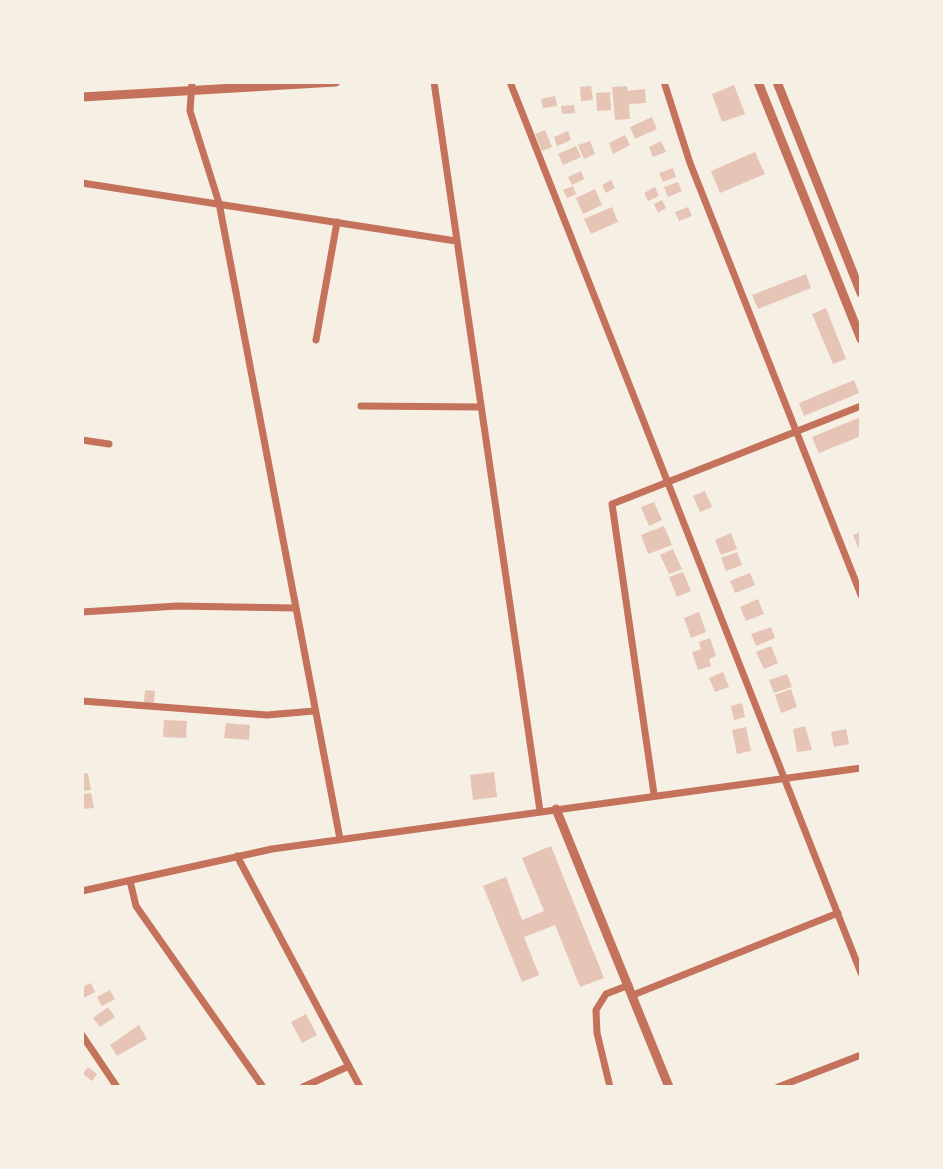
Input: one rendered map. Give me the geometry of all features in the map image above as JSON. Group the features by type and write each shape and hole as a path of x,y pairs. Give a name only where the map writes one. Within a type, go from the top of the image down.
{"street":[{"path":"82,97 190,86 336,82"},
{"path":"434,82 540,811"},
{"path":"510,82 861,973"},
{"path":"664,82 690,163 861,596"},
{"path":"758,82 861,339"},
{"path":"777,82 861,293"},
{"path":"190,86 190,111 219,203 340,839"},
{"path":"82,183 456,241"},
{"path":"316,340 337,222"},
{"path":"361,406 481,407"},
{"path":"654,794 611,510 613,503 861,406"},
{"path":"82,440 109,444"},
{"path":"82,612 177,606 295,608"},
{"path":"82,701 267,715 314,711"},
{"path":"82,891 237,856 340,839 654,794 861,768"},
{"path":"556,809 669,1087"},
{"path":"237,856 360,1087"},
{"path":"130,881 136,906 262,1087"},
{"path":"633,995 838,913"},
{"path":"610,1087 597,1033 596,1010 606,994 629,985"},
{"path":"82,1035 117,1087"},
{"path":"778,1087 861,1055"},
{"path":"303,1087 349,1066"}],"building":[{"path":"734,85 745,114 722,122 712,94"},
{"path":"591,86 593,100 581,101 580,87"},
{"path":"627,86 628,91 645,89 646,103 629,104 630,119 615,120 612,87"},
{"path":"610,92 611,110 597,111 596,93"},
{"path":"555,96 557,106 543,108 541,99"},
{"path":"574,105 575,113 562,114 561,106"},
{"path":"652,117 657,129 635,139 630,127"},
{"path":"545,130 552,147 542,151 535,134"},
{"path":"568,131 571,140 557,146 554,137"},
{"path":"625,135 630,145 613,154 609,143"},
{"path":"590,141 595,154 584,159 578,145"},
{"path":"661,141 666,152 653,157 649,147"},
{"path":"576,146 581,157 563,165 558,154"},
{"path":"755,152 765,174 720,193 711,171"},
{"path":"673,168 676,177 663,182 659,173"},
{"path":"581,171 584,179 572,185 568,177"},
{"path":"611,180 615,188 606,193 602,185"},
{"path":"678,182 682,191 668,197 664,187"},
{"path":"573,186 576,194 567,198 563,190"},
{"path":"655,187 659,196 648,201 644,193"},
{"path":"595,189 602,205 583,214 576,198"},
{"path":"662,200 666,208 658,213 654,204"},
{"path":"612,207 618,222 591,234 584,219"},
{"path":"688,207 692,216 679,221 675,212"},
{"path":"806,274 811,288 758,309 752,295"},
{"path":"826,308 846,359 833,364 812,314"},
{"path":"854,380 859,393 804,416 799,403"},
{"path":"861,417 861,436 819,453 812,437"},
{"path":"705,491 712,507 700,512 693,496"},
{"path":"654,502 662,520 649,526 641,507"},
{"path":"664,526 672,545 648,554 641,535"},
{"path":"861,532 861,548 859,549 853,535"},
{"path":"731,533 737,549 721,555 715,540"},
{"path":"673,549 682,569 669,574 660,555"},
{"path":"737,552 742,565 726,571 721,558"},
{"path":"683,572 691,591 677,597 669,577"},
{"path":"750,573 755,585 735,593 730,581"},
{"path":"758,599 764,614 746,621 740,607"},
{"path":"699,612 706,632 691,638 684,618"},
{"path":"771,627 775,638 756,646 751,634"},
{"path":"710,638 716,656 709,659 711,666 698,670 692,652 701,649 699,642"},
{"path":"771,646 778,663 764,669 756,652"},
{"path":"723,672 729,687 715,692 709,678"},
{"path":"787,674 792,687 774,693 769,680"},
{"path":"791,689 797,707 781,713 775,695"},
{"path":"145,690 155,691 154,703 144,703"},
{"path":"742,703 745,717 734,720 731,706"},
{"path":"164,720 187,721 186,738 163,737"},
{"path":"226,723 250,725 249,740 224,738"},
{"path":"805,726 812,750 797,752 793,729"},
{"path":"746,727 751,751 737,754 732,730"},
{"path":"846,729 849,744 834,747 831,732"},
{"path":"494,772 497,797 473,800 470,775"},
{"path":"88,773 91,790 82,791 82,774"},
{"path":"91,793 94,808 82,809 82,794"},
{"path":"551,846 604,978 580,987 555,925 524,937 539,975 522,982 483,886 506,877 522,920 544,911 522,858"},
{"path":"91,983 95,992 82,999 82,987"},
{"path":"110,990 115,999 102,1006 97,997"},
{"path":"108,1007 115,1017 100,1027 93,1018"},
{"path":"306,1014 317,1035 302,1043 291,1022"},
{"path":"139,1025 147,1039 117,1056 110,1045"},
{"path":"88,1067 97,1074 92,1081 83,1074"}]}
